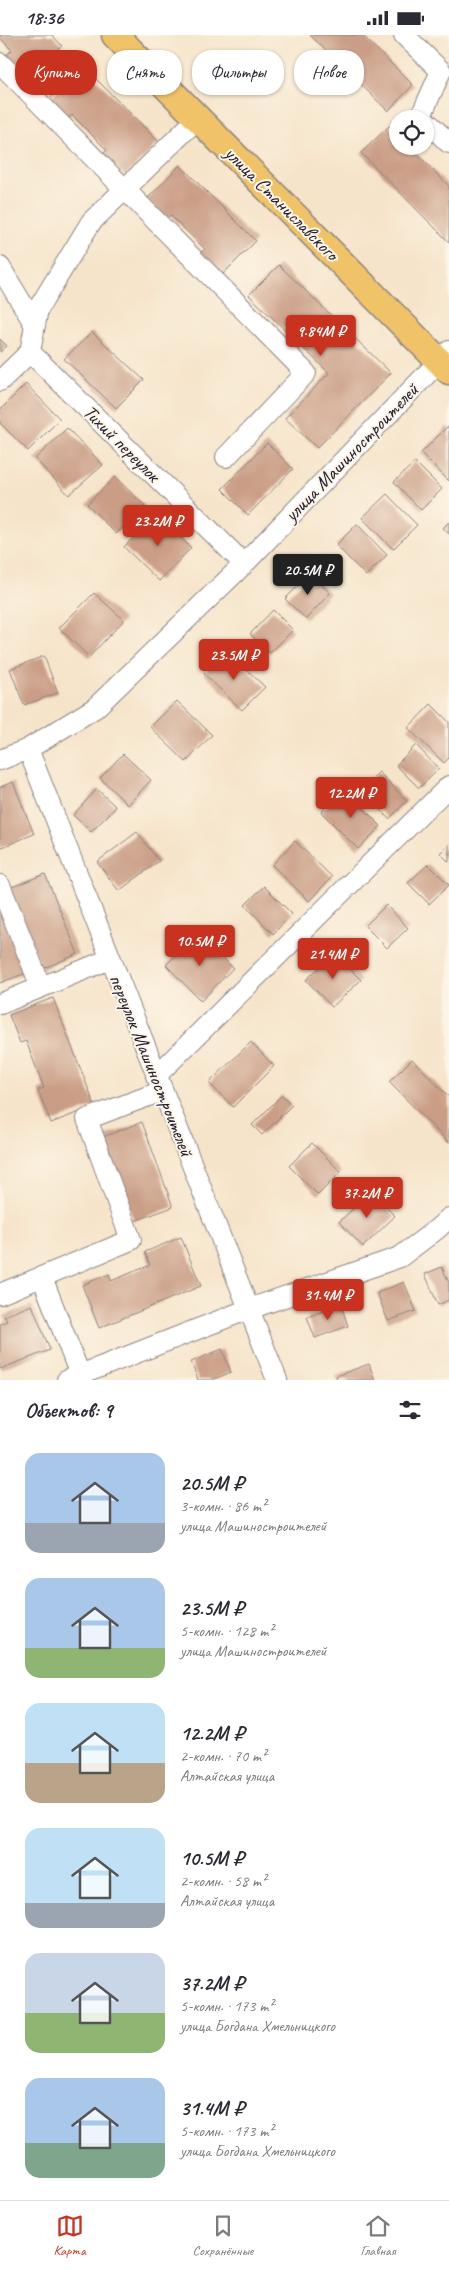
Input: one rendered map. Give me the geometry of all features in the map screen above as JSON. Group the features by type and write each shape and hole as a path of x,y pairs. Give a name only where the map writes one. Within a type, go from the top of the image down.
{"main road":[{"name":"улица Станиславского","path":"114,35 446,361"}],"street":[{"path":"404,35 441,71 423,110"},
{"path":"0,63 306,373 226,457"},
{"path":"0,381 30,352 38,309 91,222 198,118"},
{"path":"434,129 449,143"},
{"path":"0,267 35,325"},
{"name":"Тихий переулок","path":"30,352 244,564"},
{"name":"улица Машиностроителей","path":"0,759 28,749 95,708 244,564 446,361"},
{"name":"переулок Машиностроителей","path":"28,749 277,1380"},
{"path":"0,1294 131,1240 87,1119 159,1084 449,786"},
{"path":"0,885 41,987"},
{"path":"0,1004 110,959"},
{"path":"42,1277 74,1377 249,1309 400,1257 437,1229 449,1217"}],"building":[{"path":"0,35 52,35 62,46 58,50 15,50 15,67 5,57 12,50 0,38"},
{"path":"310,35 362,35 413,85 388,111 364,88 364,50 325,50"},
{"path":"97,80 107,90 107,95 112,95 159,142 125,176 103,154 107,150 72,115 68,118 49,100 54,95 97,95"},
{"path":"389,126 389,155 418,155 449,186 449,242 361,153"},
{"path":"180,165 256,241 221,276 199,254 205,249 170,215 166,219 147,199"},
{"path":"279,265 391,373 317,448 285,418 329,373 249,295"},
{"path":"92,332 144,380 116,408 64,359"},
{"path":"0,339 7,346 0,352"},
{"path":"26,384 60,419 28,451 0,423 0,410"},
{"path":"447,427 449,428 449,481 421,453"},
{"path":"67,428 103,465 69,495 35,459"},
{"path":"267,443 293,469 248,515 222,489"},
{"path":"415,462 442,489 421,510 394,482"},
{"path":"115,477 145,506 116,534 87,504"},
{"path":"387,494 417,525 393,549 362,518"},
{"path":"156,514 191,548 159,581 124,547"},
{"path":"449,522 449,534 443,528"},
{"path":"357,524 387,555 366,576 336,545"},
{"path":"310,574 330,593 306,619 285,599"},
{"path":"94,593 124,620 89,657 59,628"},
{"path":"273,610 293,630 270,653 250,634"},
{"path":"227,651 265,687 242,710 204,674"},
{"path":"44,656 58,693 24,705 10,669"},
{"path":"177,701 212,735 186,762 150,727"},
{"path":"431,704 449,722 449,758 444,763 408,728"},
{"path":"416,745 439,769 419,788 396,765"},
{"path":"123,754 151,780 128,805 100,778"},
{"path":"379,772 407,801 389,819 361,790"},
{"path":"13,782 34,834 0,848 0,787"},
{"path":"97,789 116,807 91,832 73,815"},
{"path":"344,789 381,826 358,849 321,812"},
{"path":"137,832 159,861 119,891 97,862"},
{"path":"295,841 332,877 309,901 272,865"},
{"path":"449,844 449,862 440,853"},
{"path":"428,864 449,885 429,904 408,883"},
{"path":"45,874 78,954 42,969 9,888"},
{"path":"264,886 292,914 273,934 245,905"},
{"path":"386,905 408,928 387,948 365,926"},
{"path":"0,910 26,973 0,983"},
{"path":"198,933 233,968 201,1001 166,965"},
{"path":"334,953 361,980 332,1007 306,980"},
{"path":"53,998 95,1106 51,1123 38,1090 44,1088 26,1041 20,1043 9,1015"},
{"path":"251,1042 274,1066 233,1107 209,1083"},
{"path":"412,1059 449,1097 449,1143 389,1082"},
{"path":"282,1095 292,1105 262,1135 252,1125"},
{"path":"142,1122 173,1207 134,1221 103,1137"},
{"path":"312,1143 341,1172 318,1195 289,1166"},
{"path":"371,1192 395,1216 363,1247 339,1222"},
{"path":"181,1237 201,1286 99,1328 82,1285 109,1274 111,1281 150,1265 145,1252"},
{"path":"442,1267 449,1283 449,1300 438,1305 425,1274"},
{"path":"404,1282 416,1311 388,1321 377,1293"},
{"path":"32,1305 50,1350 0,1369 0,1324 7,1321 4,1316"},
{"path":"341,1305 348,1326 315,1338 307,1317"},
{"path":"222,1349 231,1372 212,1380 198,1380 191,1362"},
{"path":"369,1364 375,1380 337,1380 336,1376"}]}
